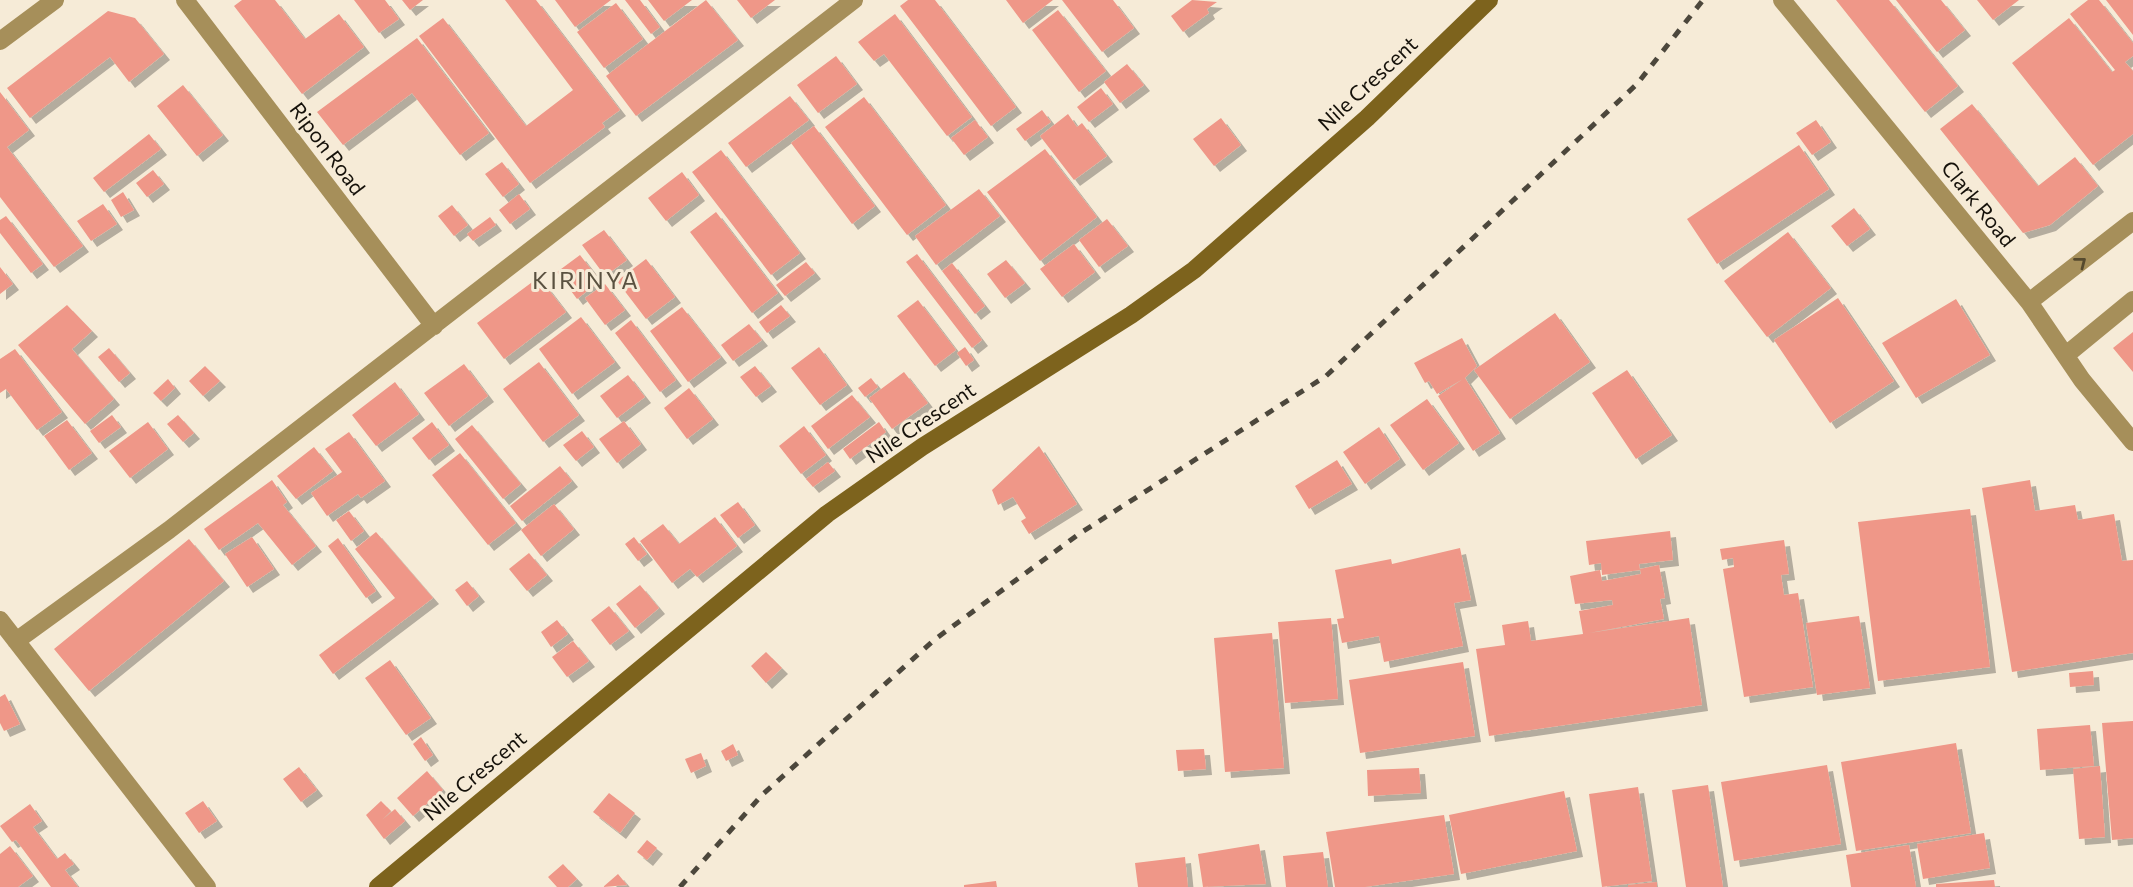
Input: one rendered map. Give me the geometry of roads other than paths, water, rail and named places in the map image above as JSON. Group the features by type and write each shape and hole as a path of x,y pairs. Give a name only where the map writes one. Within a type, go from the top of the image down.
{"street":[{"path":"0,41 55,0"},
{"name":"Ripon Road","path":"185,0 434,326"},
{"path":"16,641 169,530 854,0"},
{"name":"Nile Crescent","path":"378,887 827,514 922,447 1131,315 1194,270 1367,118 1489,0"},
{"name":"Clark Road","path":"1782,0 2029,302 2133,442"},
{"path":"2029,302 2133,221"},
{"path":"2066,355 2133,300"},
{"path":"0,620 207,887"}],"railway":[{"path":"680,887 762,795 934,640 1079,534 1326,376 1637,84 1703,0"}],"district":[{"name":"KIRINYA","path":"586,281"}]}
